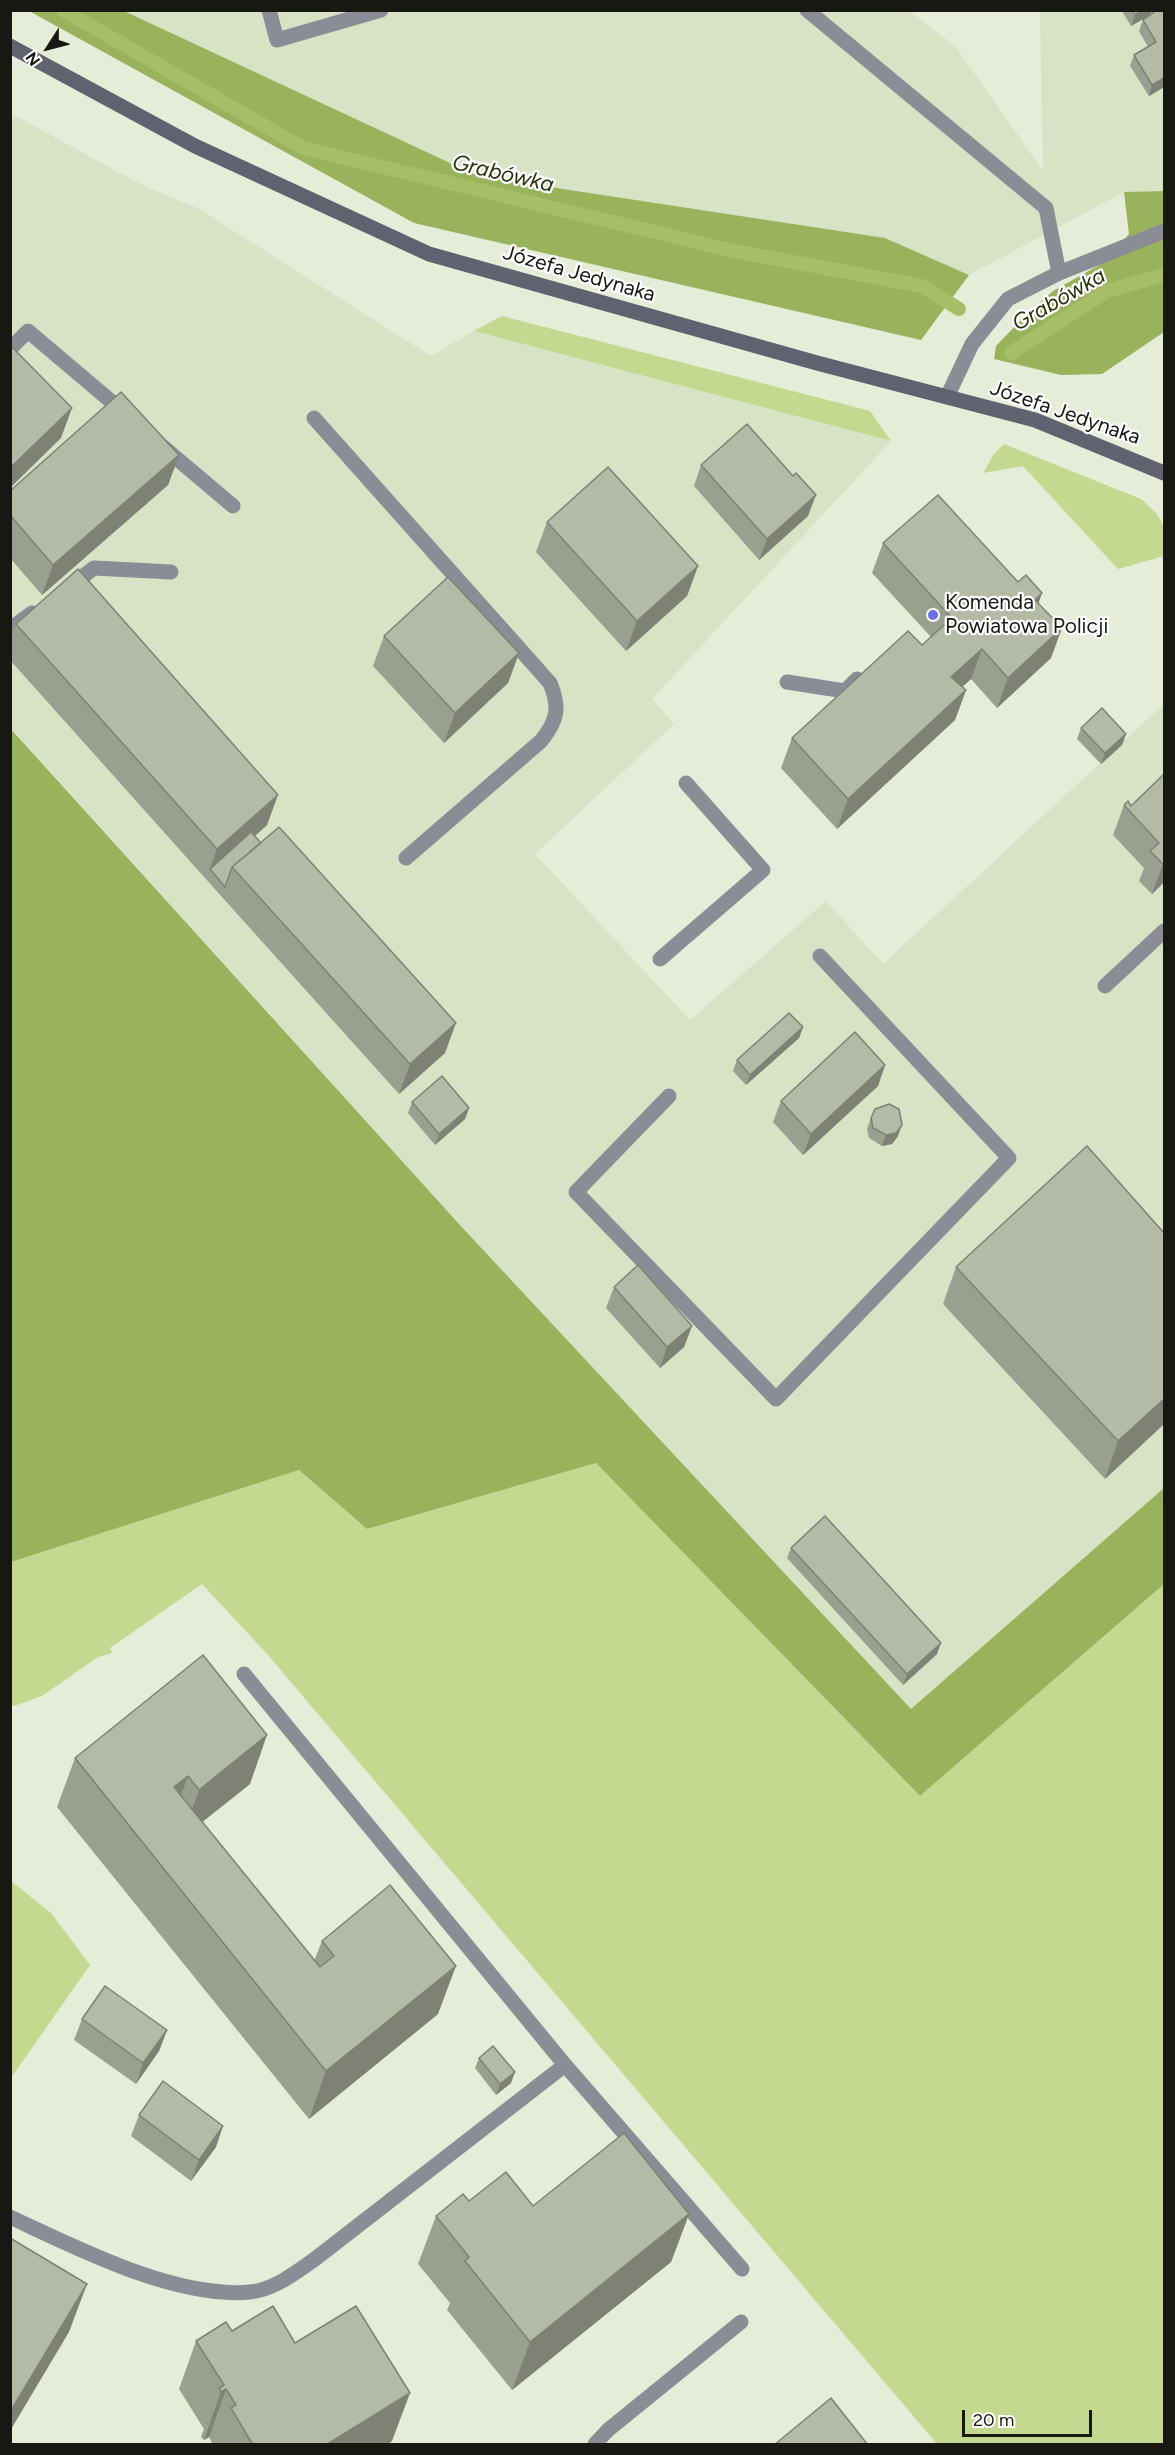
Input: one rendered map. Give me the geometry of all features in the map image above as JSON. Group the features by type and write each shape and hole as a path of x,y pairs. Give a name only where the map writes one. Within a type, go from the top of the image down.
{"street":[{"path":"269,10 277,40 381,10"},
{"path":"807,10 1046,208 1059,273"},
{"name":"Józefa Jedynaka","path":"10,46 195,146 429,254 1035,420 1164,473"},
{"path":"946,397 972,344 1008,299 1059,273 1164,231"},
{"path":"10,349 28,331 135,422"},
{"path":"314,418 549,683 556,698 558,711 552,727 541,741 406,858"},
{"path":"153,437 233,506"},
{"path":"10,629 94,568 171,572"},
{"path":"787,682 845,691 871,667"},
{"path":"660,959 764,870 686,783"},
{"path":"1105,986 1164,931"},
{"path":"669,1096 576,1192 776,1399 1009,1158 820,956"},
{"path":"244,1674 565,2065 742,2269"},
{"path":"10,2217 101,2258 185,2286 219,2292 252,2292 284,2281 315,2259 565,2065"},
{"path":"595,2445 608,2430 741,2322"}],"shaded area":[{"path":"124,11 909,11 955,46 1043,171 1040,11 1164,11 1164,191 1124,192 969,275 885,238 478,176"},
{"path":"10,113 140,184 199,209 431,356 474,331 891,441 652,699 674,724 535,854 690,1020 826,901 883,964 1164,704 1164,1488 911,1710 459,1224 11,728"}],"green space":[{"path":"29,11 124,11 478,176 885,238 969,275 921,340 414,223"},
{"path":"1164,191 1164,332 1102,374 1061,375 994,359 996,346 1023,318 1053,291 1101,264 1129,234 1124,192"},
{"path":"502,316 870,411 891,441 474,331"},
{"path":"1004,444 1141,499 1160,518 1164,530 1164,556 1118,569 1023,466 983,473 994,454"},
{"path":"10,728 459,1224 911,1709 1164,1488 1164,1584 920,1796 596,1463 367,1529 299,1470 11,1562"},
{"path":"596,1463 920,1796 1164,1584 1164,2444 937,2444 268,1655 202,1584 110,1648 112,1653 98,1657 42,1696 11,1707 11,1562 299,1470 367,1529"},
{"path":"11,1881 51,1913 90,1965 11,2078"}],"building":[{"path":"1132,10 1143,10 1135,15"},
{"path":"1157,10 1164,10 1164,78 1152,85 1134,55 1156,42 1143,20"},
{"path":"13,348 72,408 10,468 10,350"},
{"path":"121,392 179,455 53,565 10,515 10,491"},
{"path":"747,424 793,476 796,473 816,495 767,539 701,465"},
{"path":"608,467 698,566 637,621 547,522"},
{"path":"938,495 1018,582 1026,575 1042,593 1035,600 1062,628 1008,678 982,649 951,677 966,690 848,799 792,738 908,631 922,645 952,618 883,543"},
{"path":"78,569 278,795 217,849 16,624"},
{"path":"448,577 519,653 455,713 384,636"},
{"path":"1102,708 1126,734 1105,753 1081,728"},
{"path":"1164,774 1163,864 1150,851 1159,843 1124,805 1128,801 1131,806"},
{"path":"279,827 456,1023 410,1064 232,867"},
{"path":"251,832 261,843 232,867 225,887 210,869"},
{"path":"789,1013 803,1027 750,1075 737,1060"},
{"path":"855,1032 885,1065 811,1134 781,1101"},
{"path":"442,1076 469,1108 439,1134 412,1102"},
{"path":"889,1104 899,1109 902,1125 896,1133 886,1135 873,1128 871,1118 875,1109"},
{"path":"1087,1146 1164,1233 1164,1399 1118,1441 956,1267"},
{"path":"638,1265 692,1326 667,1347 614,1287"},
{"path":"825,1516 941,1643 907,1674 791,1548"},
{"path":"203,1655 267,1735 199,1790 188,1776 174,1787 320,1967 334,1956 322,1941 390,1885 456,1966 326,2071 75,1758"},
{"path":"105,1986 167,2030 143,2063 82,2019"},
{"path":"493,2046 515,2072 500,2084 479,2058"},
{"path":"163,2081 223,2126 199,2160 139,2115"},
{"path":"624,2133 689,2214 530,2342 465,2261 469,2257 436,2216 463,2194 469,2201 506,2172 533,2206"},
{"path":"10,2238 87,2284 10,2412"},
{"path":"273,2306 295,2343 356,2306 410,2393 326,2445 253,2445 231,2408 236,2405 226,2389 221,2392 219,2388 224,2385 196,2341 226,2322 232,2331"},
{"path":"831,2398 868,2445 774,2445"}],"waterway":[{"name":"Grabówka","path":"63,10 303,148 734,251 922,286 959,309"},
{"name":"Grabówka","path":"1011,353 1107,291 1164,275"}],"place":[{"name":"Komenda Powiatowa Policji","path":"933,615"}]}
